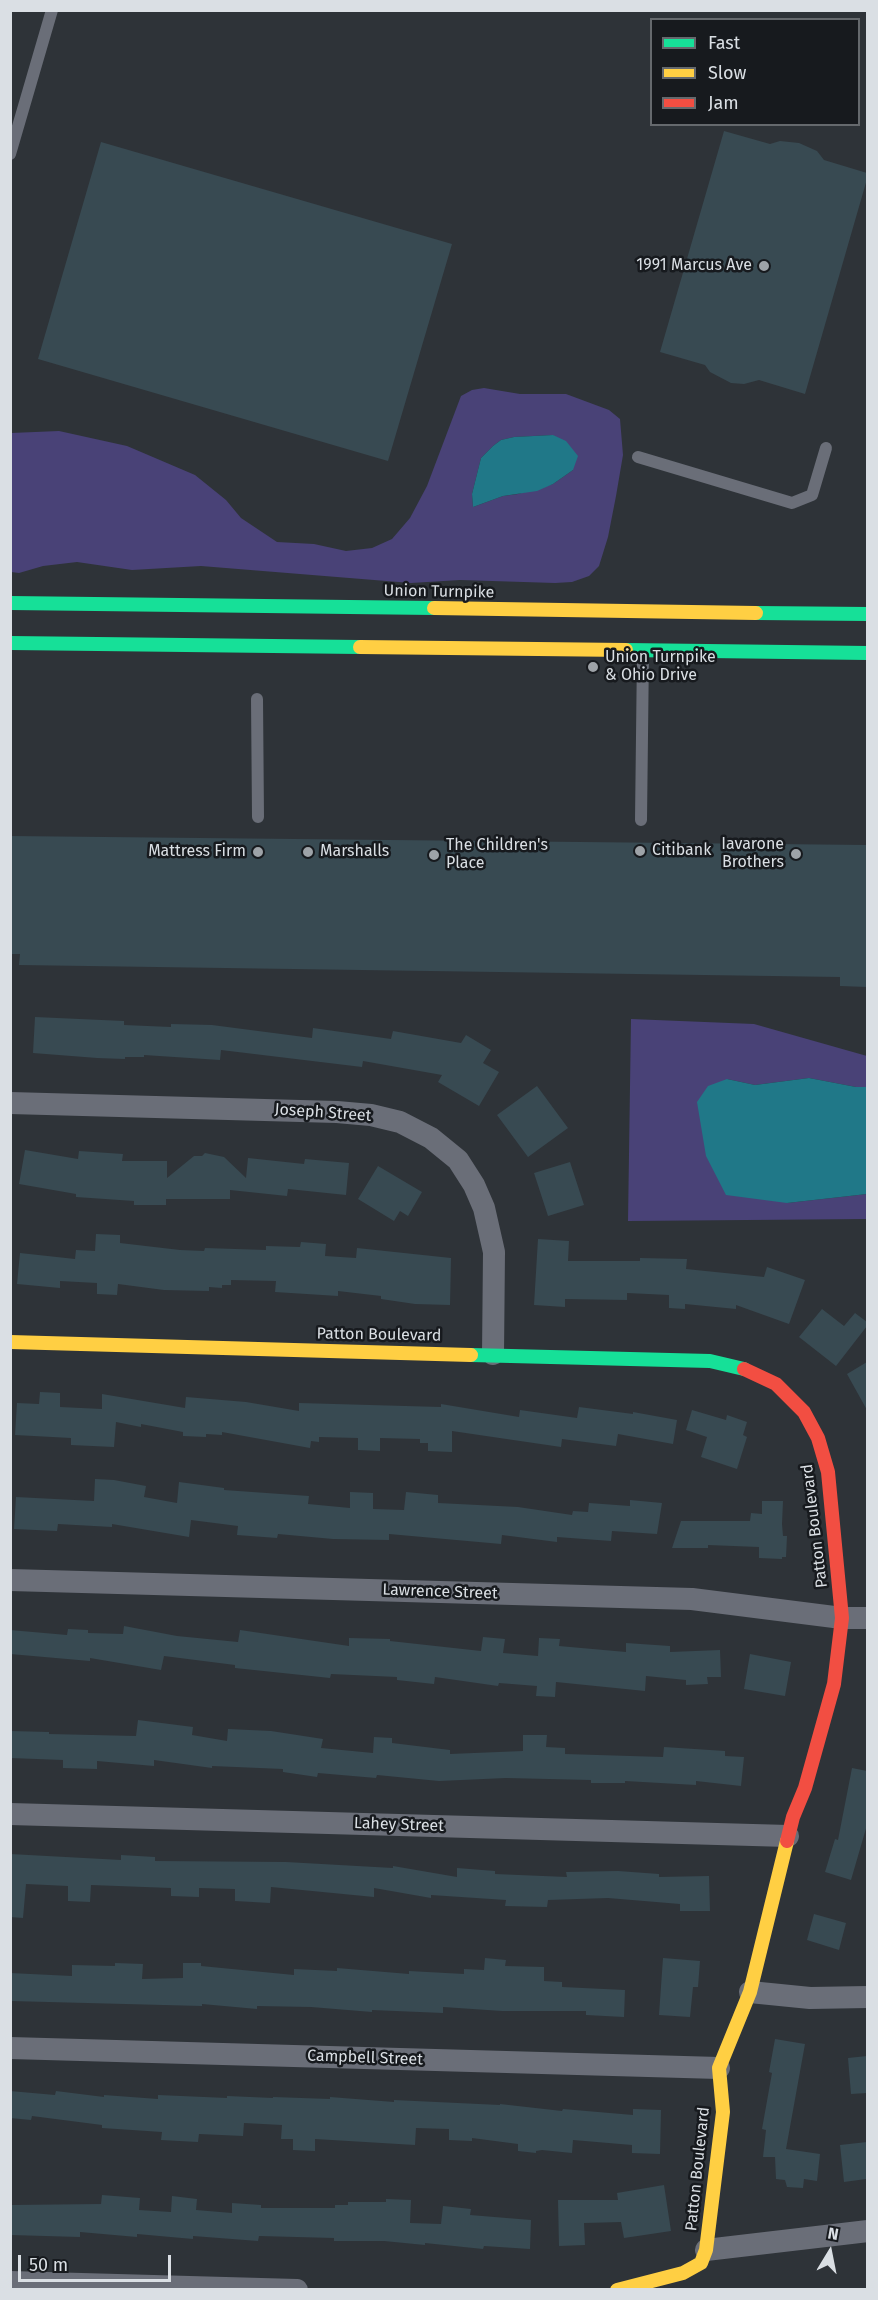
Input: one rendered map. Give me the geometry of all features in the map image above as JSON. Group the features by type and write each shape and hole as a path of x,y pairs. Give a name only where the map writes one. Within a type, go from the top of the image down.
{"street":[{"name":"Union Turnpike","path":"10,603 867,614"},
{"path":"643,611 643,650"},
{"path":"10,643 867,653"},
{"name":"Joseph Street","path":"10,1103 337,1112 371,1115 400,1122 431,1138 458,1160 474,1185 484,1208 494,1252 493,1354"},
{"name":"Patton Boulevard","path":"10,1342 711,1361 746,1369 776,1384 804,1412 818,1438 828,1472 842,1618 834,1684 805,1788 793,1817 750,1992 719,2068 723,2112 706,2250"},
{"name":"Lawrence Street","path":"10,1580 692,1599 842,1618 867,1618"},
{"name":"Lahey Street","path":"10,1814 788,1836"},
{"path":"750,1992 810,1998 867,1997"},
{"name":"Campbell Street","path":"10,2048 719,2068"},
{"path":"617,2289 683,2273 701,2263 706,2250 867,2231"},
{"path":"10,2282 297,2289"}],"lane":[{"path":"10,154 52,10"},
{"path":"638,457 792,503 812,495 826,448"},
{"path":"641,820 643,650"},
{"path":"257,699 258,817"}],"shaded area":[{"path":"484,388 520,394 566,394 609,410 620,419 623,455 608,537 599,566 589,576 572,582 555,583 460,580 411,583 201,566 132,570 77,562 43,566 19,573 11,572 11,433 59,431 127,446 195,475 226,500 241,518 277,542 314,544 346,551 372,548 392,539 410,518 427,486 461,396 472,390","holes":["553,435 573,470 553,484 503,496 473,507 472,494 481,458 501,440"]},
{"path":"631,1019 754,1024 867,1056 867,1087 809,1078 755,1085 727,1079 787,1203 867,1194 867,1219 628,1221"}],"water":[{"path":"553,435 566,441 578,456 573,470 553,484 537,491 503,496 473,507 472,494 481,458 493,446 501,440 514,437"},
{"path":"809,1078 867,1087 867,1194 787,1203 726,1195 706,1156 697,1102 708,1086 727,1079 755,1085"}],"building":[{"name":"1991 Marcus Ave","path":"724,131 770,144 780,141 799,143 817,151 824,160 867,173 805,394 759,380 744,384 731,383 710,372 705,365 660,352"},
{"path":"101,142 452,244 388,461 38,359"},
{"path":"10,836 867,845 867,987 840,986 840,977 19,965 20,954 10,954"},
{"path":"35,1017 124,1021 124,1025 171,1027 171,1024 212,1025 312,1038 313,1028 391,1039 393,1031 461,1043 466,1035 491,1050 483,1063 499,1072 479,1106 438,1082 442,1075 363,1061 362,1067 221,1050 220,1060 144,1055 144,1057 125,1057 125,1059 97,1058 33,1053"},
{"path":"537,1086 568,1128 528,1157 497,1115"},
{"path":"25,1150 78,1159 79,1151 123,1154 122,1161 167,1161 167,1178 194,1156 202,1156 205,1153 224,1157 246,1178 248,1158 304,1164 305,1159 349,1163 346,1195 288,1189 287,1196 230,1190 230,1199 166,1199 166,1205 134,1205 134,1201 76,1197 76,1194 19,1184"},
{"path":"570,1162 584,1205 548,1216 534,1173"},
{"path":"378,1166 422,1192 408,1216 400,1211 394,1221 358,1199"},
{"path":"96,1234 120,1235 120,1243 180,1250 204,1251 205,1248 266,1250 266,1246 300,1247 301,1242 326,1244 325,1256 356,1258 357,1248 451,1258 450,1305 415,1304 381,1299 381,1296 338,1291 338,1296 275,1292 276,1281 231,1280 231,1285 222,1285 222,1288 209,1287 209,1291 164,1290 118,1284 117,1295 97,1294 97,1283 60,1281 60,1288 17,1284 20,1253 75,1259 76,1250 95,1251"},
{"path":"538,1239 569,1241 568,1261 687,1259 686,1269 764,1277 767,1267 805,1280 789,1324 736,1305 736,1309 685,1304 685,1309 669,1308 669,1295 627,1293 627,1300 565,1299 565,1307 534,1305"},
{"path":"822,1309 844,1326 855,1313 867,1322 867,1326 836,1366 799,1337"},
{"path":"867,1362 867,1410 847,1374"},
{"path":"40,1392 60,1393 60,1407 102,1409 102,1394 185,1408 186,1397 246,1402 299,1411 299,1403 441,1407 441,1404 519,1417 520,1410 577,1418 579,1407 633,1414 633,1412 677,1420 673,1444 618,1434 616,1446 562,1439 561,1447 452,1431 452,1452 428,1451 428,1443 420,1443 420,1439 380,1438 380,1451 358,1450 358,1438 319,1437 319,1442 311,1441 310,1448 222,1432 222,1435 206,1434 206,1437 183,1436 183,1432 116,1422 114,1447 71,1445 71,1438 15,1435 17,1403 39,1404"},
{"path":"692,1410 726,1420 727,1415 747,1422 743,1435 747,1437 737,1469 701,1457 707,1437 686,1430"},
{"path":"95,1479 146,1486 144,1497 177,1503 179,1482 224,1488 224,1490 309,1496 308,1504 350,1508 350,1492 373,1493 373,1509 404,1510 406,1492 438,1495 438,1503 518,1507 572,1515 573,1511 588,1512 589,1503 630,1506 630,1500 662,1503 657,1534 612,1531 611,1541 557,1537 557,1542 502,1535 501,1544 389,1534 389,1540 333,1539 278,1534 277,1538 237,1535 238,1526 191,1520 189,1537 112,1524 112,1527 58,1524 57,1531 14,1529 16,1497 94,1501"},
{"path":"762,1501 783,1501 782,1524 783,1536 787,1536 786,1557 782,1559 759,1558 759,1547 708,1545 708,1548 672,1548 681,1521 750,1521 751,1513 762,1514"},
{"path":"124,1626 177,1636 238,1642 240,1630 349,1646 349,1638 390,1639 390,1641 481,1651 483,1637 505,1639 503,1653 538,1656 539,1638 560,1639 559,1646 626,1652 626,1643 670,1646 670,1652 720,1650 721,1677 707,1677 708,1684 686,1685 686,1680 646,1676 645,1691 556,1682 555,1697 536,1696 537,1686 499,1683 498,1686 435,1677 434,1684 397,1680 397,1677 331,1674 330,1678 235,1668 235,1665 164,1656 161,1670 90,1658 90,1661 10,1654 10,1630 67,1635 68,1629 88,1630 88,1633 123,1634"},
{"path":"750,1654 791,1662 785,1696 744,1689"},
{"path":"138,1720 193,1727 192,1735 227,1741 228,1729 271,1731 323,1739 321,1748 373,1753 374,1737 392,1738 392,1743 450,1750 450,1754 523,1751 523,1735 547,1735 546,1747 565,1748 565,1754 663,1757 664,1747 725,1751 725,1756 744,1757 741,1786 696,1781 696,1785 625,1781 625,1783 591,1783 591,1780 506,1778 439,1781 377,1775 376,1778 318,1773 317,1777 283,1772 283,1769 212,1766 212,1768 154,1760 154,1766 97,1761 97,1769 63,1768 63,1760 10,1758 10,1731 136,1736"},
{"path":"852,1768 867,1771 867,1825 851,1880 825,1872 835,1839 838,1840"},
{"path":"10,1854 121,1860 121,1855 155,1857 155,1861 286,1862 393,1868 393,1866 457,1877 457,1868 495,1871 495,1874 567,1877 566,1872 618,1871 659,1874 659,1877 709,1876 710,1911 680,1911 680,1904 608,1898 548,1900 547,1907 505,1906 506,1900 431,1895 431,1898 374,1888 374,1897 271,1887 270,1903 235,1901 235,1889 199,1888 199,1897 171,1896 171,1888 91,1885 90,1902 68,1901 68,1886 26,1884 23,1918 10,1917"},
{"path":"814,1914 846,1923 839,1950 807,1940"},
{"path":"485,1958 506,1960 505,1966 544,1967 544,1981 562,1982 562,1987 625,1990 624,2017 586,2015 586,2011 502,2011 443,2007 443,2013 372,2010 372,2012 311,2007 257,2006 257,2009 202,2004 202,2006 10,2001 10,1973 72,1976 72,1965 143,1964 142,1979 183,1978 183,1963 201,1963 201,1966 294,1975 294,1969 337,1971 337,1968 409,1974 409,1971 464,1974 464,1969 484,1970"},
{"path":"663,1958 700,1961 698,1987 693,1987 690,2017 659,2015"},
{"path":"775,2039 805,2044 786,2149 820,2154 817,2181 804,2179 803,2188 787,2187 785,2180 776,2179 775,2157 763,2157 766,2130 762,2129 772,2073 769,2072"},
{"path":"867,2056 867,2093 851,2094 848,2058"},
{"path":"10,2091 55,2095 56,2091 104,2097 104,2095 158,2099 158,2095 227,2098 227,2096 330,2099 330,2097 394,2102 394,2100 500,2104 562,2111 563,2109 633,2115 633,2109 661,2110 660,2154 632,2153 632,2145 573,2140 572,2153 542,2150 536,2153 518,2151 518,2144 472,2138 472,2141 449,2140 449,2129 416,2128 415,2145 315,2139 315,2151 293,2150 293,2139 281,2139 282,2125 244,2123 243,2136 199,2134 198,2142 161,2140 162,2132 102,2128 102,2125 32,2116 31,2120 10,2118"},
{"path":"867,2142 866,2179 844,2182 840,2145"},
{"path":"664,2185 671,2231 624,2238 621,2222 584,2223 585,2245 559,2246 558,2200 618,2200 617,2193"},
{"path":"102,2195 140,2198 139,2210 171,2212 172,2196 197,2199 196,2210 232,2213 232,2203 261,2205 261,2208 335,2208 335,2205 348,2205 348,2202 411,2200 410,2223 441,2224 443,2206 471,2209 470,2215 531,2220 530,2249 484,2246 483,2249 384,2241 334,2241 334,2238 259,2236 258,2241 137,2234 137,2237 80,2232 80,2237 10,2235 10,2205 101,2204"}],"traffic: fast":[{"path":"10,603 434,608"},
{"path":"756,613 868,614"},
{"path":"10,643 360,647"},
{"path":"626,650 868,653"},
{"path":"471,1355 710,1361 744,1369"}],"traffic: slow":[{"path":"434,608 756,613"},
{"path":"360,647 626,650"},
{"path":"10,1342 471,1355"},
{"path":"617,2290 683,2273 701,2263 706,2250 723,2112 719,2068 750,1992 787,1841"}],"traffic: jam":[{"path":"744,1369 776,1384 804,1412 818,1438 828,1472 842,1618 834,1684 805,1788 793,1817 787,1841"}],"place":[{"name":"1991 Marcus Ave","path":"764,266"},
{"name":"Union Turnpike & Ohio Drive","path":"593,667"},
{"name":"Citibank","path":"640,851"},
{"name":"Mattress Firm","path":"258,852"},
{"name":"Marshalls","path":"308,852"},
{"name":"Iavarone Brothers","path":"796,854"},
{"name":"The Children's Place","path":"434,855"}]}
